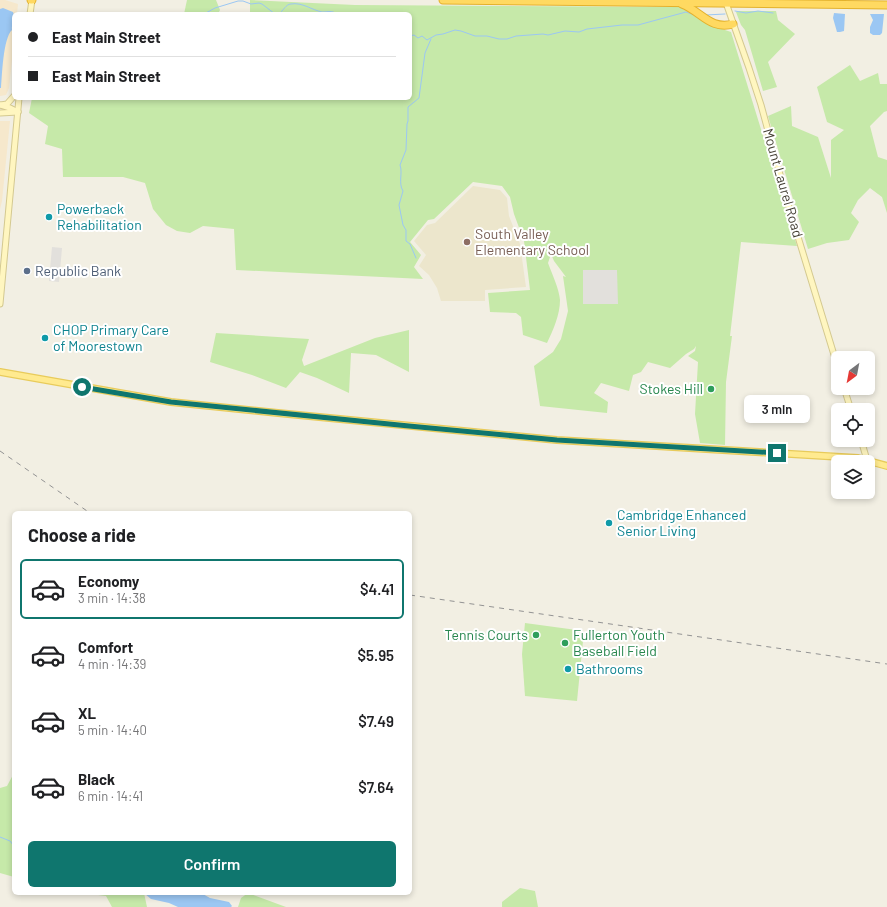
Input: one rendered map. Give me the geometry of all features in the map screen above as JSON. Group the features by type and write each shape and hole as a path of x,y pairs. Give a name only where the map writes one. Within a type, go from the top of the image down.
{"highway":[{"path":"443,0 556,0 887,5"},
{"path":"678,3 694,9 714,24 733,24"}],"main road":[{"path":"30,12 32,0"},
{"name":"Mount Laurel Road","path":"725,2 761,105 788,204 833,351"},
{"path":"0,105 7,104 12,98"},
{"path":"0,304 19,100"},
{"path":"0,105 18,112"},
{"path":"0,113 18,112"},
{"path":"0,372 171,402 278,413 557,440 831,456"},
{"path":"875,462 887,466"}],"shaded area":[{"path":"0,0 5,0 18,4 17,12 12,12 12,60 9,88 6,95 0,96"},
{"path":"0,121 10,121 0,209"},
{"name":"South Valley Elementary School","path":"473,186 500,190 507,198 509,216 520,244 526,287 485,290 485,301 441,301 437,288 429,275 419,266 426,255 414,241 427,225 435,223"},
{"path":"52,247 62,248 59,282 49,281"},
{"path":"583,270 617,270 618,304 583,304"}],"green space":[{"path":"187,0 216,0 220,10 219,12 184,12"},
{"path":"250,0 355,5 680,7 707,24 731,32 797,246 741,242 726,382 725,445 700,443 695,414 698,362 688,356 695,351 696,346 670,368 648,362 641,372 633,375 629,391 601,383 594,393 608,402 607,413 540,406 534,366 553,352 561,339 568,311 563,276 566,277 554,261 551,254 548,263 557,286 560,306 554,328 547,343 523,335 521,317 516,313 490,312 488,293 530,290 524,241 514,214 510,197 502,186 473,182 434,219 428,220 410,242 421,255 414,267 423,279 236,270 234,229 203,226 190,233 177,231 166,225 153,209 145,183 123,177 63,177 62,149 45,144 48,126 29,113 32,100 412,100 412,12 250,12"},
{"path":"776,11 778,20 795,34 768,62 777,87 763,91 745,30 741,25 736,12"},
{"path":"850,65 860,81 878,73 880,84 887,84 887,111 884,112 870,126 878,157 887,160 887,213 882,197 870,188 858,200 851,213 859,222 849,240 827,243 808,249 768,116 791,106 792,126 818,137 831,178 831,140 844,130 827,122 817,87"},
{"path":"409,330 409,372 376,355 351,353 349,393 300,372 286,388 252,375 210,362 216,333 309,339 302,360 304,366 375,338"},
{"path":"525,623 584,631 577,701 525,696 522,654"},
{"path":"12,777 12,876 0,873 0,788 7,786"},
{"path":"520,888 535,891 538,907 502,907 502,902"},
{"path":"98,895 144,895 147,907 112,907 106,896"},
{"path":"245,895 253,895 286,907 238,907 241,898"}],"water":[{"path":"3,8 13,12 12,30 9,34 5,49 1,88 0,88 0,9"},
{"path":"834,13 845,14 844,31 837,32 833,18"},
{"path":"870,14 884,14 882,33 880,35 873,35 870,33 870,27 873,20"},
{"path":"146,895 205,895 210,898 229,902 232,906 178,907 169,903 151,899"}],"waterway":[{"path":"208,12 215,8 238,1 251,4 259,3 272,12"},
{"path":"281,12 289,4 303,5 322,12"},
{"path":"735,11 746,13 758,11 773,13"},
{"path":"322,12 332,12"},
{"path":"412,36 414,35 418,38 422,36 427,40 436,35 455,30 475,36 507,39 516,36 548,35 565,31 579,32 587,29 622,25 638,25 686,12 697,16"},
{"path":"706,15 725,14"},
{"path":"416,258 410,244 406,241 406,230 403,225 399,205 403,191 401,185 400,165 406,150 408,107 419,98 425,53 431,39"},
{"path":"0,837 10,841 12,844"}],"railway":[{"path":"0,451 87,511"},
{"path":"412,595 887,664"}],"place":[{"name":"Powerback Rehabilitation","path":"49,217"},
{"name":"South Valley Elementary School","path":"467,242"},
{"name":"Republic Bank","path":"27,271"},
{"name":"CHOP Primary Care of Moorestown","path":"45,338"},
{"name":"Stokes Hill","path":"711,389"},
{"name":"Cambridge Enhanced Senior Living","path":"609,523"},
{"name":"Tennis Courts","path":"536,635"},
{"name":"Fullerton Youth Baseball Field","path":"565,643"},
{"name":"Bathrooms","path":"568,669"}],"route":[{"path":"82,387 171,402 409,426 557,440 777,453"}]}
